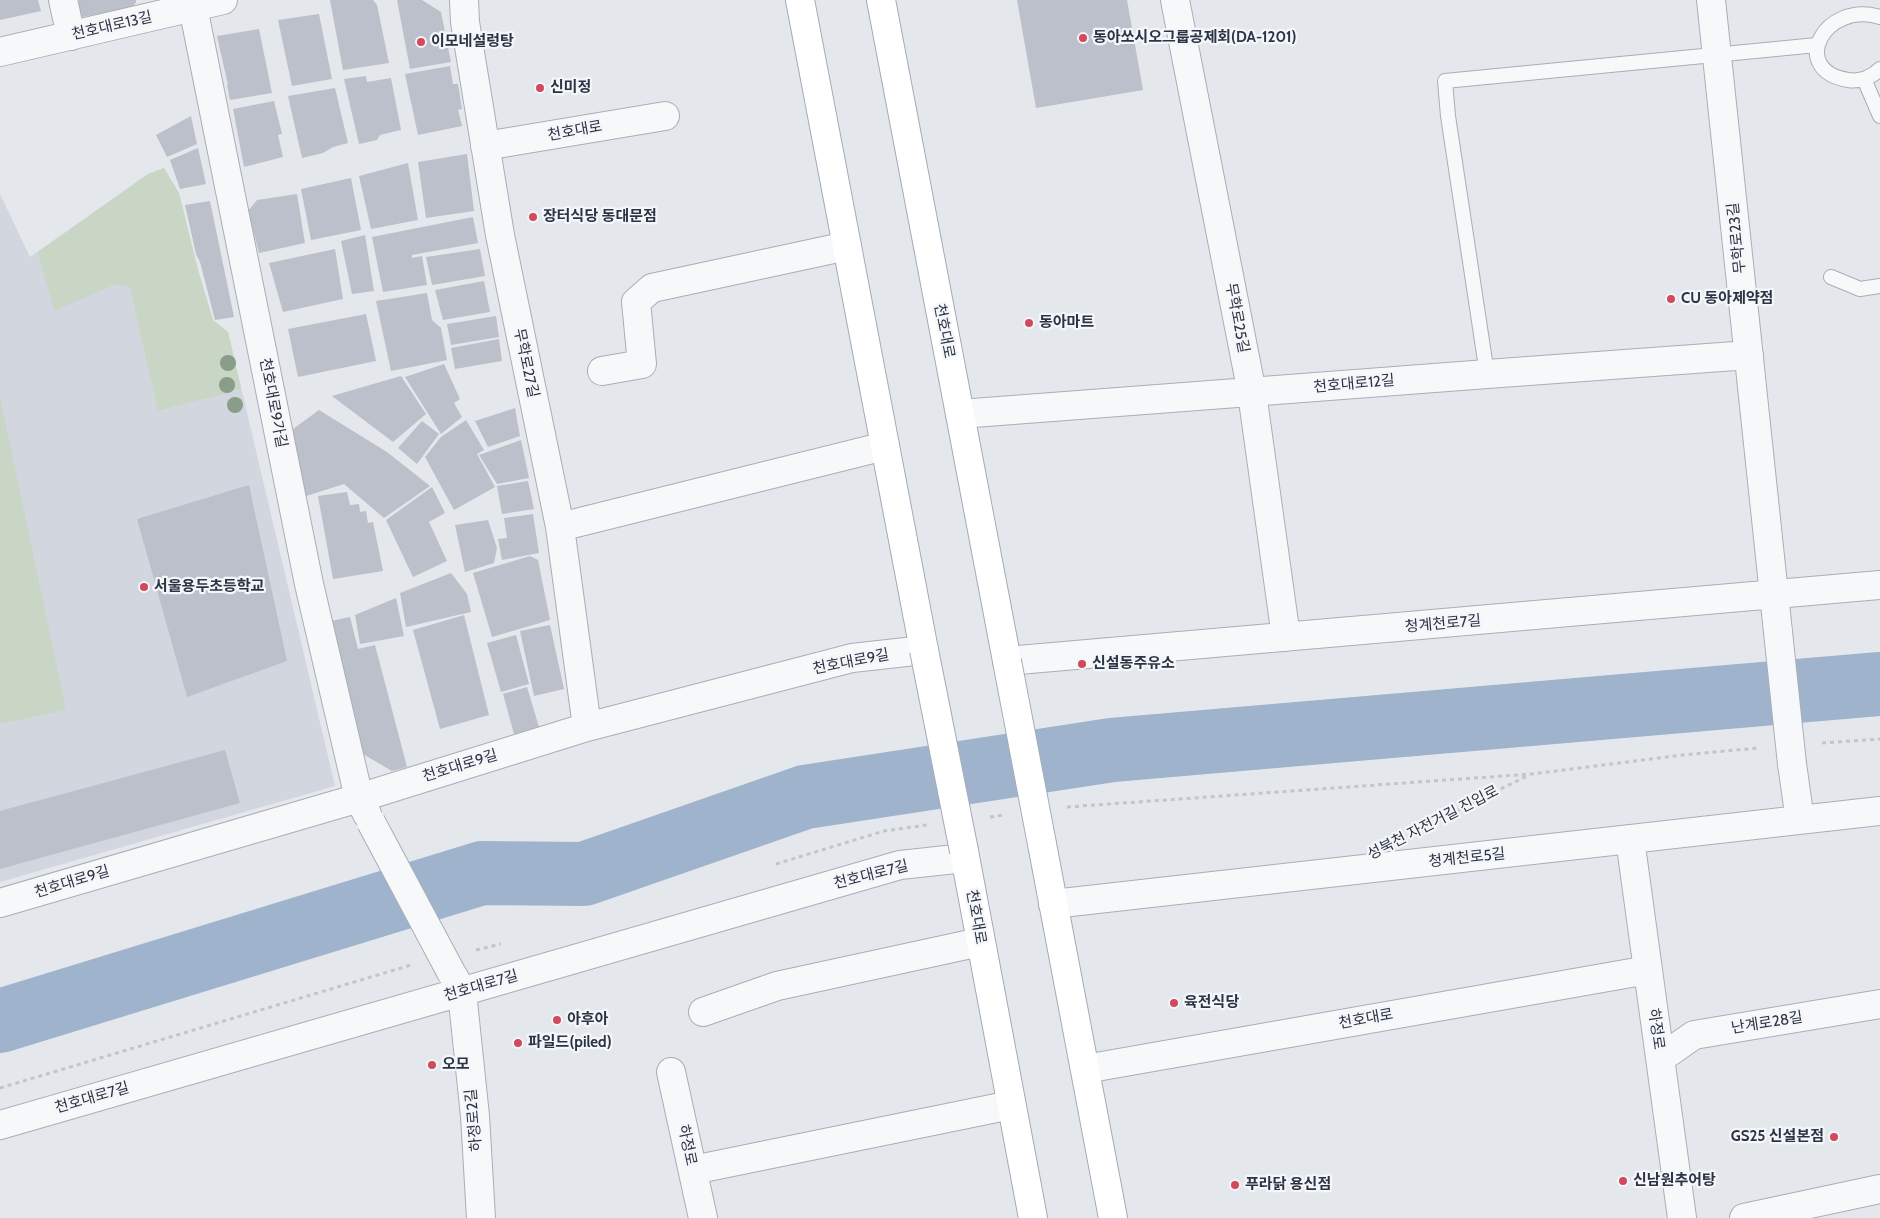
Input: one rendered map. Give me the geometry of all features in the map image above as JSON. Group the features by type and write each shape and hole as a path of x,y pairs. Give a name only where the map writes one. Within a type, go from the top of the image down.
{"main road":[{"path":"800,0 924,650"},
{"name":"천호대로","path":"881,0 1053,904"},
{"name":"천호대로","path":"924,650 1033,1218"},
{"path":"1053,904 1113,1218"}],"street":[{"path":"63,0 71,36"},
{"name":"천호대로13길","path":"0,52 223,0"},
{"name":"무학로27길","path":"464,0 465,22 500,235 560,527 587,727"},
{"name":"무학로25길","path":"1175,0 1252,393 1286,637"},
{"name":"무학로23길","path":"1711,0 1792,764 1800,820"},
{"name":"천호대로9가길","path":"193,7 309,584 365,810 457,983"},
{"name":"천호대로","path":"485,146 665,116"},
{"path":"602,371 642,364 636,302 652,288 847,246"},
{"name":"천호대로12길","path":"960,414 1749,355"},
{"path":"560,527 885,446"},
{"name":"청계천로7길","path":"1007,661 1880,586"},
{"name":"천호대로9길","path":"0,903 365,810 587,727 852,658 924,650"},
{"name":"청계천로5길","path":"1053,904 1880,811"},
{"name":"하정로","path":"1630,839 1682,1218"},
{"name":"천호대로7길","path":"0,1125 457,983 900,865 964,855"},
{"path":"703,1012 777,986 980,942"},
{"name":"천호대로","path":"1085,1069 1648,970"},
{"name":"하정로2길","path":"457,983 475,1116 481,1218"},
{"name":"난계로28길","path":"1661,1058 1694,1035 1880,1004"},
{"name":"하정로","path":"671,1072 703,1218"},
{"path":"693,1170 1011,1105"},
{"path":"1744,1218 1880,1189"}],"lane":[{"path":"1880,17 1861,6 1849,6 1828,16 1821,25 1817,36 1821,60 1828,70 1839,78 1851,80 1864,79 1880,69"},
{"path":"1487,374 1448,116 1445,81 1817,45"},
{"path":"1864,79 1880,116"},
{"path":"1831,277 1860,289 1880,286"}],"path":[{"name":"성북천 자전거길 진입로","path":"1420,830 1532,774"}],"shaded area":[{"name":"서울용두초등학교","path":"164,168 179,193 198,270 213,320 228,332 335,786 0,882 0,194 30,257 148,174"}],"green space":[{"path":"164,168 179,193 198,270 213,320 228,332 241,388 158,411 130,287 116,284 54,311 38,252 148,174"},
{"path":"0,397 66,710 0,724"}],"building":[{"path":"0,0 38,0 41,11 0,20"},
{"path":"78,0 136,0 136,2 132,8 76,18 73,3 79,2"},
{"path":"330,0 373,0 377,5 389,63 343,70"},
{"path":"397,0 422,0 441,12 451,62 410,69"},
{"path":"1017,0 1127,0 1143,90 1036,108"},
{"path":"319,14 332,79 292,86 278,20"},
{"path":"259,29 272,93 230,100 217,36"},
{"path":"450,66 453,84 458,84 462,109 458,110 462,126 418,135 405,74"},
{"path":"366,76 367,82 391,78 401,130 380,135 377,140 359,144 344,79"},
{"path":"335,88 348,143 333,147 323,153 302,158 288,96"},
{"path":"274,101 282,134 278,135 283,157 244,167 233,109"},
{"path":"191,116 197,144 167,157 156,135"},
{"path":"198,148 206,184 180,189 170,160"},
{"path":"467,154 474,211 426,218 418,162"},
{"path":"408,163 418,220 371,229 359,176"},
{"path":"351,178 361,230 311,240 301,189"},
{"path":"297,194 305,243 259,253 248,211 257,200"},
{"path":"210,201 234,317 215,320 200,262 196,254 185,205"},
{"path":"473,217 478,243 412,255 412,258 422,256 427,285 383,292 372,237"},
{"path":"365,235 374,291 352,294 341,241"},
{"path":"335,249 343,299 283,312 269,263"},
{"path":"480,249 485,276 432,285 426,257"},
{"path":"484,281 490,312 443,320 435,290"},
{"path":"427,293 432,320 441,328 447,360 391,371 376,301"},
{"path":"366,314 376,361 298,377 288,329"},
{"path":"496,316 499,337 451,345 447,324"},
{"path":"499,339 502,361 455,369 451,348"},
{"path":"444,364 460,399 454,403 462,417 441,434 405,377"},
{"path":"401,376 426,414 393,442 332,396"},
{"path":"515,408 520,436 488,447 475,421"},
{"path":"319,410 387,452 430,486 384,518 344,484 300,498 289,432"},
{"path":"466,420 484,450 477,454 495,487 454,510 425,457 441,437"},
{"path":"422,421 439,434 417,464 398,448"},
{"path":"521,440 529,478 497,484 479,455"},
{"path":"528,481 534,509 502,514 497,486"},
{"path":"249,485 287,661 187,697 137,519"},
{"path":"432,487 445,513 429,522 447,561 413,577 386,520"},
{"path":"347,492 350,505 359,504 360,512 366,511 368,523 373,522 383,571 333,579 318,496"},
{"path":"533,514 539,553 502,560 498,539 507,538 504,518"},
{"path":"488,520 497,548 494,563 465,572 455,525"},
{"path":"530,556 538,560 550,620 492,637 473,573"},
{"path":"451,573 467,594 471,612 406,627 400,593"},
{"path":"396,598 404,636 360,644 355,615"},
{"path":"464,615 489,715 440,729 413,630"},
{"path":"350,617 358,649 375,645 407,767 392,771 356,750 326,622"},
{"path":"550,625 564,689 534,696 520,631"},
{"path":"516,635 529,684 501,692 487,643"},
{"path":"527,687 539,727 514,734 503,694"},
{"path":"225,750 240,803 0,869 0,811"}],"waterway":[{"path":"0,1021 482,873 584,874 805,797 1112,750 1880,684"}],"place":[{"name":"동아쏘시오그룹공제회(DA-1201)","path":"1083,38"},
{"name":"이모네설렁탕","path":"421,42"},
{"name":"신미정","path":"540,88"},
{"name":"장터식당 동대문점","path":"533,217"},
{"name":"CU 동아제약점","path":"1671,299"},
{"name":"동아마트","path":"1029,323"},
{"name":"서울용두초등학교","path":"144,587"},
{"name":"신설동주유소","path":"1082,664"},
{"name":"육전식당","path":"1174,1003"},
{"name":"아후아","path":"557,1020"},
{"name":"파일드(piled)","path":"518,1043"},
{"name":"오모","path":"432,1065"},
{"name":"GS25 신설본점","path":"1834,1137"},
{"name":"신남원추어탕","path":"1623,1181"},
{"name":"푸라닭 용신점","path":"1235,1185"}]}
